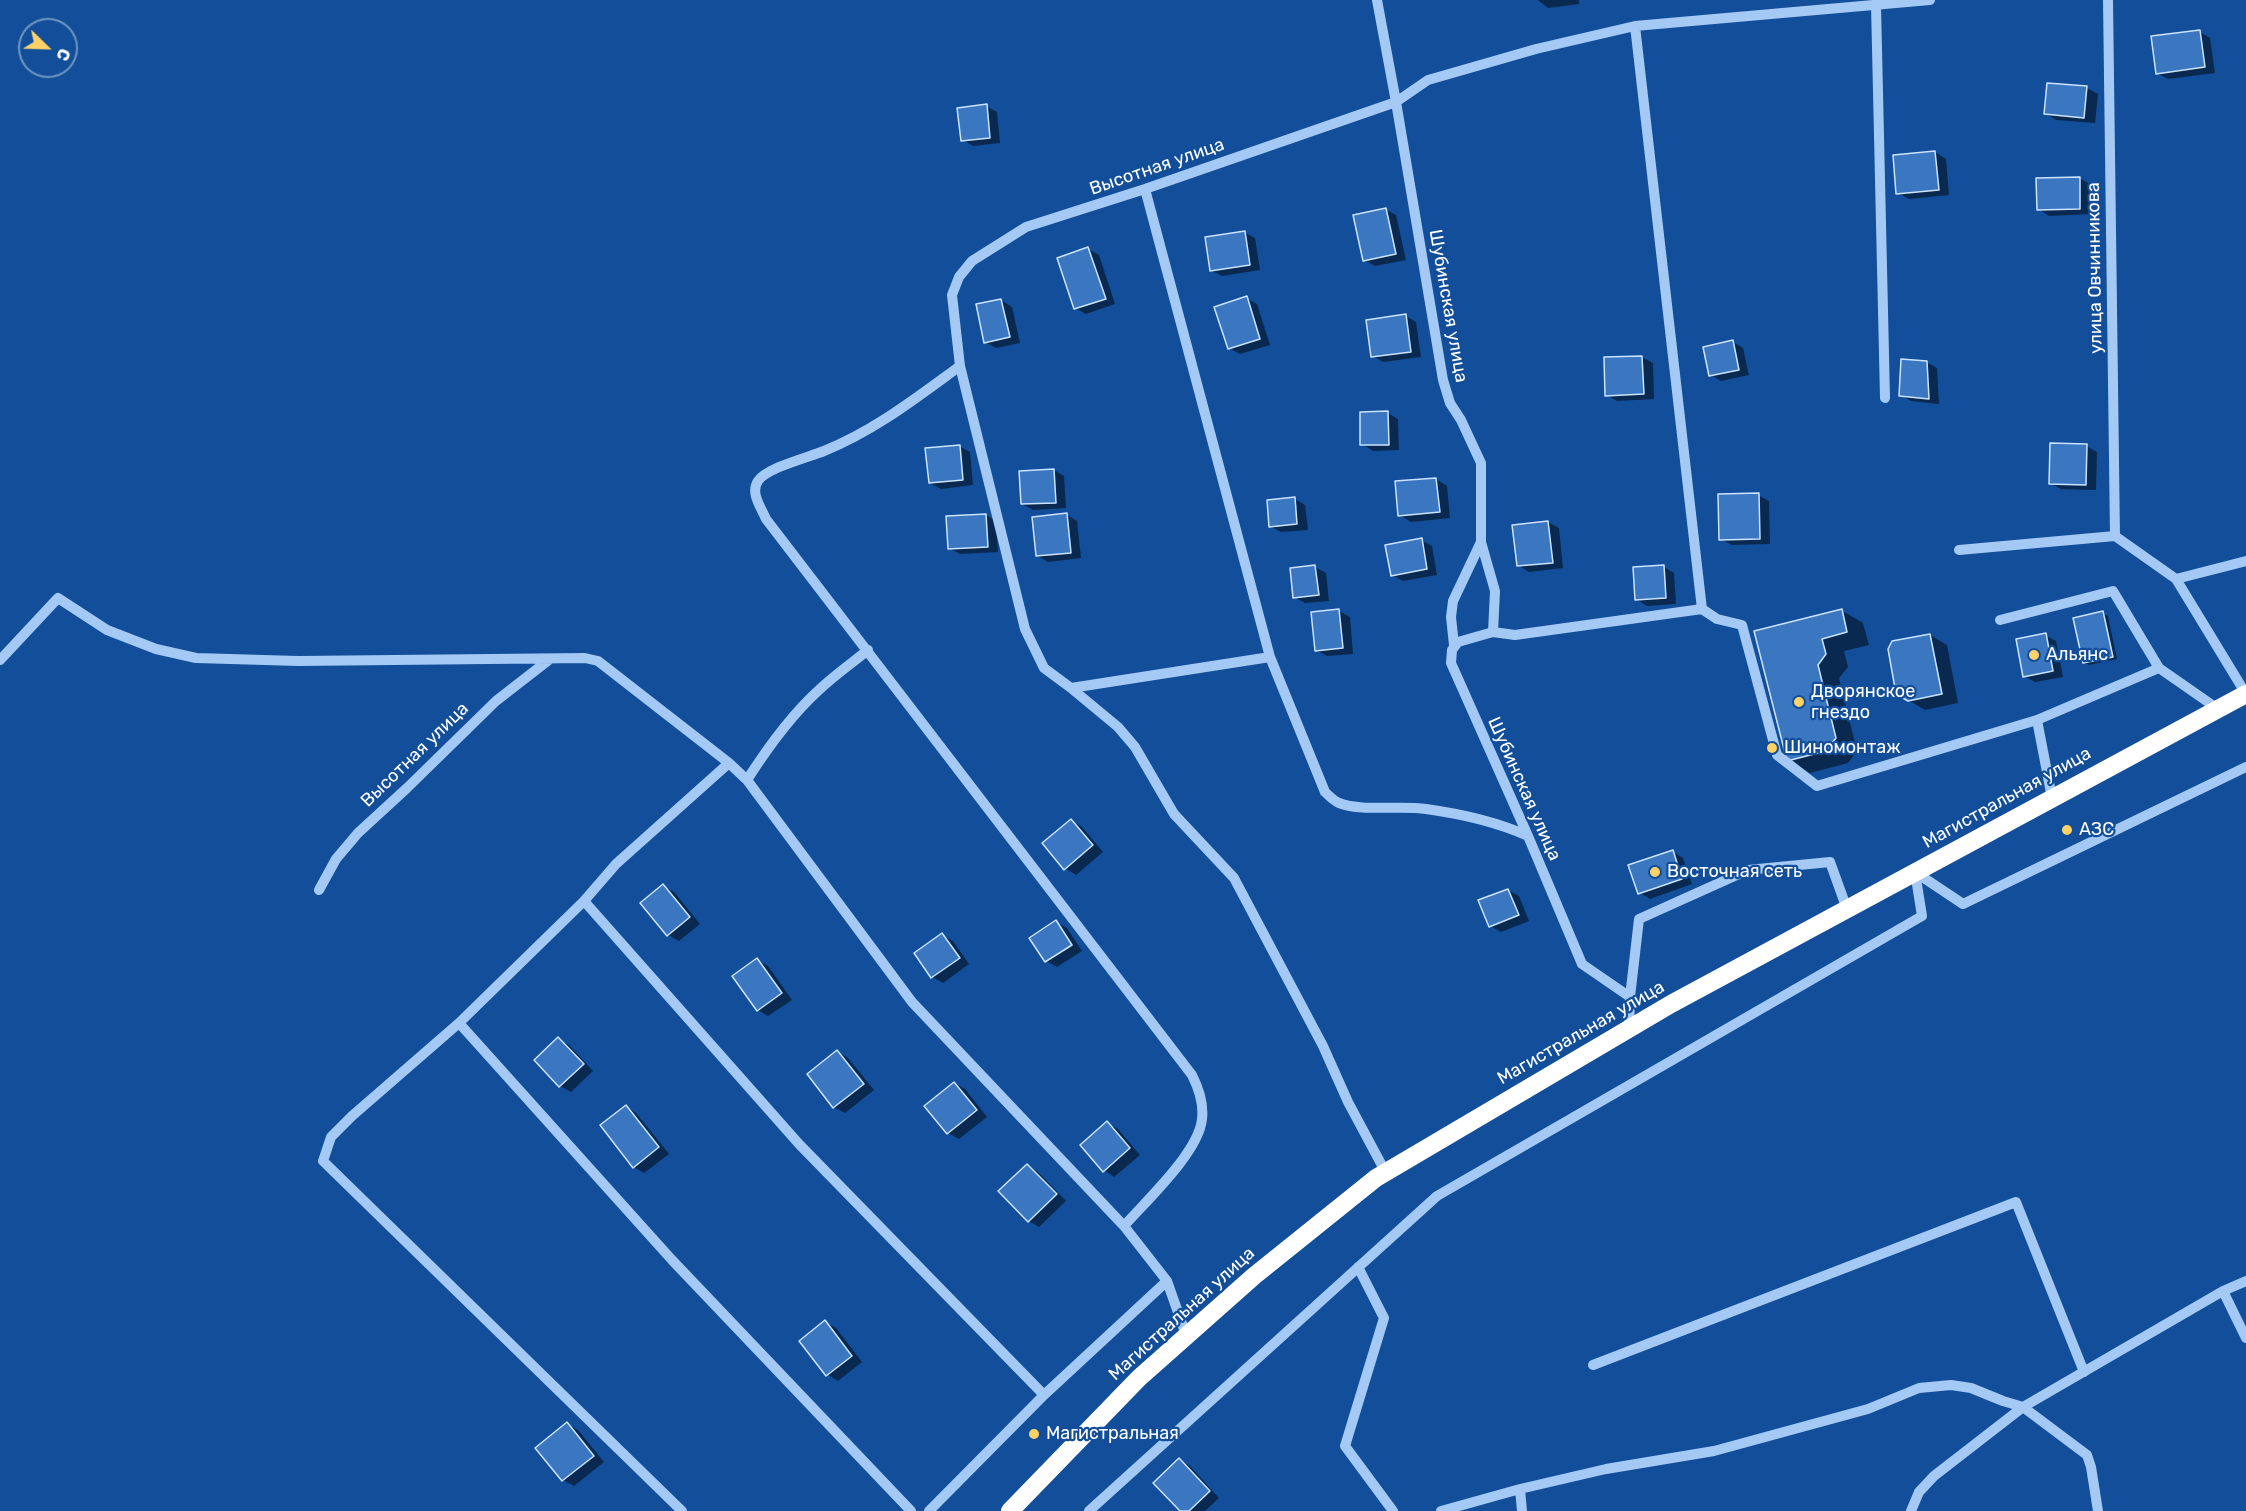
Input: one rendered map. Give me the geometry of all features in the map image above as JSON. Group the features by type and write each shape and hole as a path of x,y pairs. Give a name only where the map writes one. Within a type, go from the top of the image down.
{"highway":[{"name":"Магистральная улица","path":"1010,1511 1139,1378 1186,1335 1254,1276 1386,1173 1629,1029 2246,694"}],"street":[{"name":"Шубинская улица","path":"1377,0 1443,380 1450,403 1461,420 1481,463 1482,542 1494,591 1493,632"},
{"name":"Высотная улица","path":"960,366 952,295 958,277 972,261 1026,227 1145,189 1396,102 1428,80 1536,49 1635,26 1930,0"},
{"name":"улица Овчинникова","path":"2108,0 2115,536"},
{"path":"1876,5 1885,398"},
{"path":"1635,26 1702,609"},
{"path":"1145,189 1270,657 1325,792 1337,803 1358,807 1423,808 1472,815 1504,825 1528,836"},
{"path":"1124,1226 1194,1145 1203,1112 1201,1096 1192,1075 766,519 754,488 759,478 782,466 825,450 884,422 960,366 1025,629 1044,668 1118,727 1135,747 1174,814 1234,878 1323,1046 1348,1102 1386,1173"},
{"path":"1959,550 2115,536 2176,579 2246,694"},
{"name":"Шубинская улица","path":"1482,542 1453,601 1451,616 1454,645 1451,663 1582,964 1630,997"},
{"path":"2176,579 2246,561"},
{"path":"2000,620 2113,591 2160,668 2218,709"},
{"path":"0,660 58,598 107,630 156,649 196,658 298,662 585,658 598,661 729,763 747,780 912,1002 1124,1226 1167,1281 1186,1335"},
{"path":"1454,645 1493,632 1515,635 1702,609 1717,620 1742,626 1777,755 1817,786 2037,720 2160,668"},
{"path":"747,780 792,717 820,689 868,650"},
{"path":"1071,688 1270,657"},
{"name":"Высотная улица","path":"319,890 336,859 358,833 495,701 550,659"},
{"path":"2037,720 2052,798"},
{"path":"682,1511 323,1161 331,1137 352,1116 459,1023 584,901 616,864 729,763"},
{"path":"1915,872 1963,904 2246,767"},
{"path":"1629,1029 1630,997 1639,919 1748,870 1830,862 1847,909"},
{"path":"1089,1511 1437,1196 1922,916 1915,872"},
{"path":"584,901 799,1144 1044,1395"},
{"path":"459,1023 672,1260 911,1511"},
{"path":"1593,1365 2016,1202 2084,1372"},
{"path":"1358,1267 1384,1318 1345,1446 1393,1511"},
{"path":"929,1511 1044,1395 1167,1281"},
{"path":"1911,1511 1919,1492 1934,1476 2023,1407 2223,1291 2246,1281"},
{"path":"2223,1291 2246,1338"},
{"path":"1442,1511 1520,1489 1606,1469 1714,1451 1868,1409 1919,1388 1951,1386 1971,1388 2023,1407 2087,1455 2098,1511"},
{"path":"1520,1489 1522,1511"}],"building":[{"path":"2200,30 2205,67 2156,74 2151,36"},
{"path":"2047,83 2087,86 2084,118 2044,114"},
{"path":"987,104 990,138 961,141 957,108"},
{"path":"1935,151 1939,190 1896,194 1893,155"},
{"path":"2080,177 2080,209 2037,210 2036,178"},
{"path":"1386,208 1396,254 1363,261 1353,215"},
{"path":"1245,231 1250,265 1210,271 1205,237"},
{"path":"1088,247 1106,299 1074,309 1057,258"},
{"path":"1247,296 1260,339 1228,349 1214,307"},
{"path":"1001,299 1010,337 984,343 976,304"},
{"path":"1406,314 1411,352 1371,357 1366,320"},
{"path":"1733,340 1739,370 1709,376 1703,347"},
{"path":"1642,356 1644,394 1605,396 1604,357"},
{"path":"1901,359 1927,361 1929,399 1899,396"},
{"path":"1388,411 1389,445 1360,445 1360,412"},
{"path":"2050,443 2087,444 2086,485 2049,484"},
{"path":"960,445 963,480 929,483 925,448"},
{"path":"1054,469 1056,503 1021,504 1019,471"},
{"path":"1436,478 1440,512 1398,516 1395,481"},
{"path":"1759,493 1760,539 1719,540 1718,494"},
{"path":"1295,497 1297,524 1269,527 1267,500"},
{"path":"1067,513 1071,553 1036,556 1032,517"},
{"path":"986,514 988,547 948,549 946,516"},
{"path":"1548,521 1553,563 1517,566 1512,525"},
{"path":"1422,538 1427,569 1391,576 1385,545"},
{"path":"1315,565 1319,595 1293,598 1290,568"},
{"path":"1664,565 1666,598 1635,600 1633,567"},
{"path":"1339,609 1343,648 1315,651 1311,612"},
{"name":"Дворянское гнездо","path":"1842,609 1847,632 1822,639 1826,654 1818,665 1836,738 1826,751 1787,761 1754,631"},
{"path":"2103,611 2113,657 2083,663 2073,618"},
{"name":"Альянс","path":"2046,633 2053,671 2023,677 2016,639"},
{"path":"1930,634 1942,694 1908,701 1896,694 1888,649 1892,641"},
{"path":"1071,819 1093,845 1064,870 1042,843"},
{"name":"Восточная сеть","path":"1673,850 1682,879 1638,894 1628,865"},
{"path":"663,884 690,917 667,936 640,903"},
{"path":"1508,889 1519,915 1489,927 1478,900"},
{"path":"1056,920 1072,945 1045,962 1029,938"},
{"path":"942,933 960,958 931,978 914,953"},
{"path":"757,958 782,993 757,1011 732,976"},
{"path":"558,1037 584,1064 559,1087 534,1060"},
{"path":"837,1050 864,1084 833,1108 807,1074"},
{"path":"954,1082 977,1110 947,1134 924,1106"},
{"path":"626,1105 659,1147 633,1168 600,1125"},
{"path":"1107,1121 1130,1148 1103,1172 1080,1145"},
{"path":"1027,1164 1057,1194 1028,1222 998,1191"},
{"path":"825,1320 852,1356 826,1376 799,1341"},
{"path":"567,1422 594,1456 562,1481 535,1448"},
{"path":"1179,1458 1210,1491 1189,1511 1180,1511 1153,1483"}],"place":[{"name":"Альянс","path":"2034,655"},
{"name":"Дворянское гнездо","path":"1799,702"},
{"name":"Шиномонтаж","path":"1772,748"},
{"name":"АЗС","path":"2067,830"},
{"name":"Восточная сеть","path":"1655,872"},
{"name":"Магистральная","path":"1034,1434"}]}
